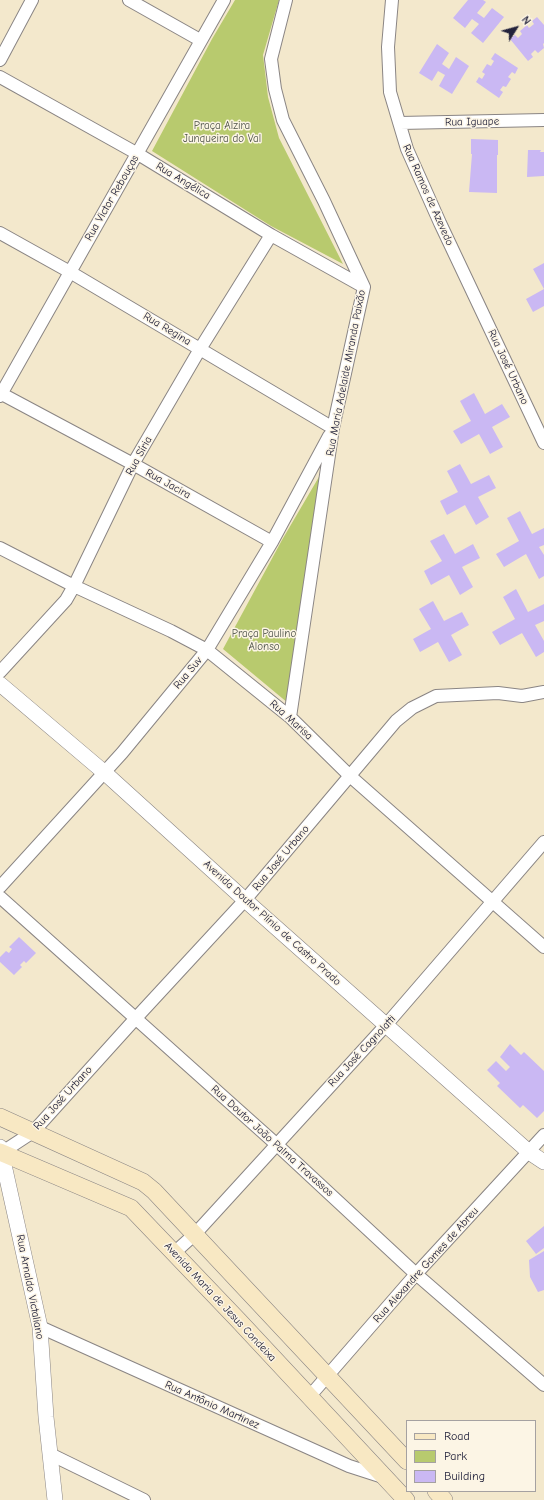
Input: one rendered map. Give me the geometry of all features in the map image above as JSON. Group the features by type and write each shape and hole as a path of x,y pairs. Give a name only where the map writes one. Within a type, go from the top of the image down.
{"main road":[{"path":"0,1117 143,1182 195,1234 406,1460"},
{"name":"Avenida Maria de Jesus Condeixa","path":"0,1151 132,1208 406,1500"},
{"path":"437,1492 444,1500"}],"street":[{"path":"0,60 32,0"},
{"path":"129,0 200,40"},
{"name":"Rua Victor Rebouças","path":"0,394 138,154 200,40 224,0"},
{"name":"Rua Maria Adelaide Miranda Paixão","path":"286,0 271,59 274,89 283,120 324,201 364,287 333,428 290,717"},
{"name":"Rua Ramos de Azevedo","path":"392,0 388,47 390,92 407,149 472,291"},
{"name":"Rua Angélica","path":"0,77 138,154 271,235 364,287"},
{"name":"Rua Iguape","path":"400,123 544,120"},
{"name":"Rua Regina","path":"0,232 333,428"},
{"name":"Rua Síria","path":"0,672 66,600 133,464 200,349 271,235"},
{"name":"Rua José Urbano","path":"472,291 544,443"},
{"name":"Rua Jacira","path":"0,394 133,464 272,542"},
{"name":"Rua Suv","path":"0,887 105,773 207,650 272,542 333,428"},
{"name":"Rua Marisa","path":"0,548 74,586 171,631 207,650 290,717 350,776 544,947"},
{"name":"Avenida Doutor Plínio de Castro Prado","path":"0,684 105,773 245,900 529,1152 544,1162"},
{"name":"Rua José Urbano","path":"0,1151 33,1132 245,900 396,721 412,708 436,696 498,693 522,696 544,692"},
{"name":"Rua José Cagnolatti","path":"174,1253 195,1234 386,1025 544,842"},
{"name":"Rua Doutor João Palma Travassos","path":"0,897 276,1144 416,1274 544,1385"},
{"name":"Rua Alexandre Gomes de Abreu","path":"309,1397 416,1274 544,1136"},
{"name":"Rua Arnaldo Victaliano","path":"0,1151 40,1327 55,1500"},
{"name":"Rua Antônio Martinez","path":"40,1327 349,1466 386,1478"},
{"path":"50,1454 144,1500"}],"green space":[{"name":"Praça Alzira Junqueira do Val","path":"235,0 279,0 263,55 268,97 279,138 343,264 271,226 152,151 212,39"},
{"name":"Praça Paulino Alonso","path":"323,470 288,703 223,649 282,540"}],"building":[{"path":"468,0 483,0 486,2 477,13 484,18 492,8 504,17 483,43 471,33 479,24 472,19 465,28 453,18"},
{"path":"537,17 544,25 544,48 538,53 535,50 531,54 533,57 528,61 510,39 515,35 518,38 522,34 520,31 527,25 529,28 534,24 532,21"},
{"path":"437,44 449,53 442,64 449,69 456,57 469,66 452,94 439,86 445,75 438,71 432,81 419,73"},
{"path":"495,53 518,68 515,74 512,72 508,77 511,79 506,87 503,86 500,90 503,92 499,98 476,82 479,77 482,79 485,74 482,72 487,64 491,66 494,61 491,59"},
{"path":"471,139 498,140 497,193 469,192 472,154"},
{"path":"528,150 541,150 540,152 544,152 544,176 527,177"},
{"path":"544,263 544,289 533,269"},
{"path":"544,289 544,306 533,312 526,299"},
{"path":"474,393 485,414 502,404 510,417 492,427 503,447 490,454 479,434 461,444 453,431 471,421 460,401"},
{"path":"460,464 471,484 489,475 496,488 478,497 489,517 476,525 465,505 447,515 440,501 458,492 447,471"},
{"path":"520,511 532,534 544,528 544,545 539,547 544,555 544,576 539,579 526,554 504,567 496,554 519,541 507,518"},
{"path":"444,534 455,554 473,544 480,558 462,567 473,587 460,595 449,575 431,585 424,571 442,561 430,541"},
{"path":"516,589 528,612 544,604 544,621 535,625 544,641 544,652 536,657 522,633 500,645 492,632 515,619 503,597"},
{"path":"433,601 444,621 462,612 469,625 451,635 462,655 449,662 438,642 420,652 413,639 431,629 419,609"},
{"path":"19,937 36,953 26,963 24,961 20,965 22,967 14,975 0,962 0,957 6,951 9,953 12,949 9,947"},
{"path":"510,1044 521,1055 524,1052 544,1071 544,1111 537,1118 523,1105 520,1108 497,1086 500,1083 487,1070 496,1061 506,1071 510,1067 500,1057"},
{"path":"544,1226 544,1248 536,1254 526,1241"},
{"path":"544,1251 544,1290 538,1292 530,1277 529,1260"}]}
